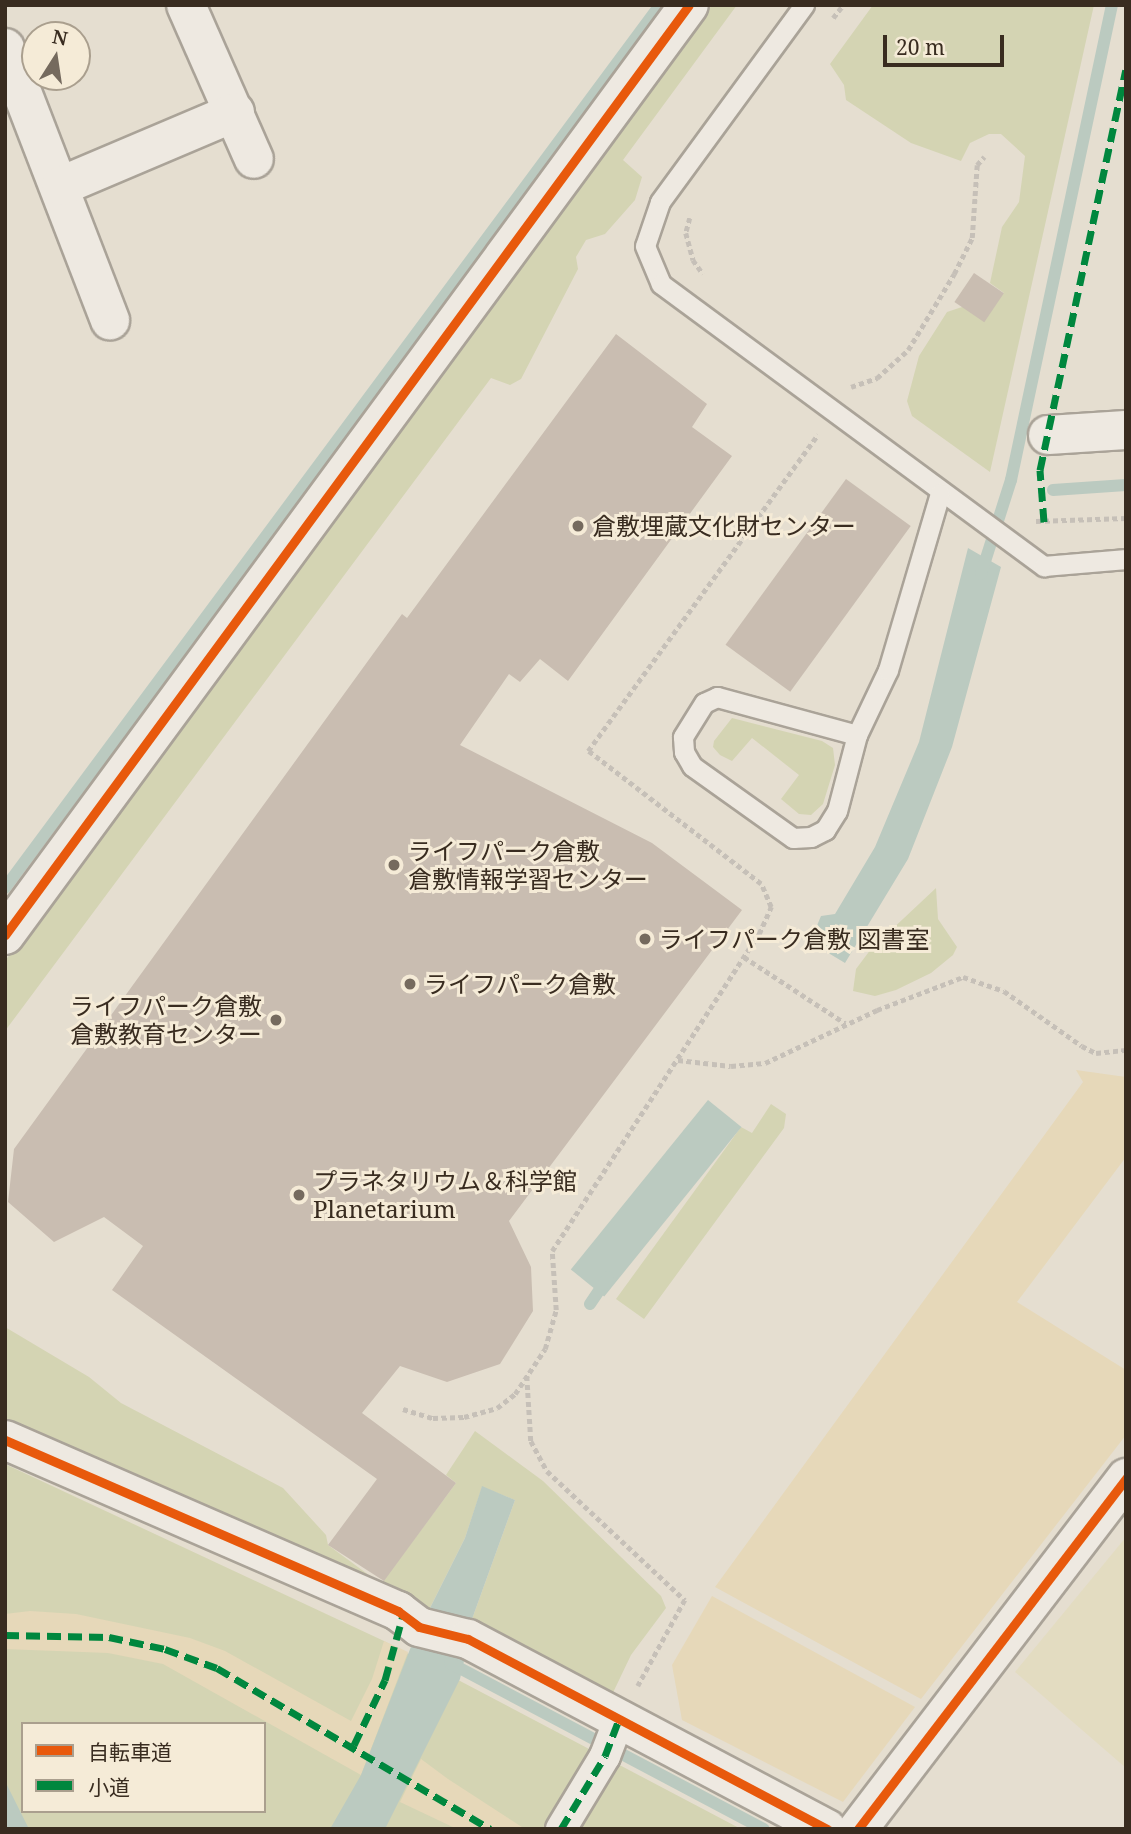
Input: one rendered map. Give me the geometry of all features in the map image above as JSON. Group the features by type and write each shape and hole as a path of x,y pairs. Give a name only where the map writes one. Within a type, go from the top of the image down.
{"street":[{"path":"186,5 254,159"},
{"path":"5,935 689,5"},
{"path":"5,48 61,186 110,320"},
{"path":"61,186 235,112"},
{"path":"1048,435 1126,429"},
{"path":"5,1440 398,1611 419,1628 468,1639 827,1829"},
{"path":"858,1829 1126,1478"},
{"path":"561,1829 605,1756 619,1720"}],"lane":[{"path":"804,5 660,202 645,246 661,284 940,493 1044,566 1126,559"},
{"path":"857,735 717,697 704,704 683,737 684,752 692,766 793,838 802,838 825,830 837,811 857,735 888,670 940,493"}],"path":[{"path":"827,27 843,5"},
{"path":"403,1409 433,1418 475,1414 497,1408 515,1394 545,1349 556,1310 552,1251 744,957 771,907 761,884 588,751 851,387 877,378 908,350 954,274 972,238 977,165 984,157"},
{"path":"691,210 686,233 692,260 708,280"},
{"path":"840,379 862,395"},
{"path":"1027,517 1053,523 1126,518"},
{"path":"744,957 846,1023"},
{"path":"677,1060 731,1066 765,1063 846,1023 947,979 964,977 1004,991 1096,1053 1126,1051"},
{"path":"527,1376 531,1441 547,1471 685,1600 619,1720"}],"shaded area":[{"path":"968,548 1001,567 952,747 908,859 845,963 810,942 821,916 835,914 875,847 919,742"},
{"path":"708,1100 741,1127 604,1296 571,1269"},
{"path":"482,1486 515,1500 467,1633 424,1620 465,1538"},
{"path":"1126,1537 1126,1768 1015,1672"},
{"path":"414,1639 466,1652 460,1679 385,1829 330,1829 361,1775"},
{"path":"5,1781 29,1829 5,1829"}],"green space":[{"path":"712,5 737,5 623,160 642,177 635,200 605,234 586,240 576,257 578,269 521,379 510,385 491,378 5,1031 5,961"},
{"path":"873,5 1094,5 990,472 912,416 907,401 919,356 947,312 1004,293 990,283 1002,227 1019,202 1025,156 1001,134 989,134 970,143 961,161 911,143 846,100 844,85 830,64"},
{"path":"732,718 822,741 833,748 835,765 823,804 811,815 799,814 781,799 799,775 752,738 732,761 720,755 713,747 714,741"},
{"path":"936,888 938,919 957,947 953,955 931,973 896,990 875,996 853,991 856,969 871,949"},
{"path":"771,1104 786,1114 784,1128 644,1319 616,1299 741,1127 752,1133"},
{"path":"5,1327 89,1377 121,1403 283,1488 326,1535 328,1545 381,1584 456,1483 446,1475 475,1431 543,1481 661,1596 666,1608 631,1655 609,1701 467,1633 515,1500 482,1487 465,1538 424,1620 5,1425"},
{"path":"5,1464 384,1641 741,1829 5,1829"}],"sand":[{"path":"1076,1070 1126,1077 1126,1157 1017,1302 1126,1370 1126,1435 921,1699 715,1587 1083,1082"},
{"path":"712,1596 915,1707 843,1802 682,1720 672,1665"},
{"path":"30,1611 76,1614 190,1638 225,1651 351,1721 372,1679 384,1641 408,1652 361,1775 163,1664 108,1653 5,1649 5,1614"},
{"path":"421,1759 525,1829 457,1829 400,1802"}],"building":[{"path":"974,273 1004,293 984,322 954,302"},
{"name":"ライフパーク倉敷","path":"616,334 707,404 692,427 732,456 568,681 540,659 520,682 509,674 460,745 652,843 742,910 509,1221 531,1267 533,1311 500,1364 447,1382 400,1366 362,1413 456,1483 384,1581 328,1545 377,1479 112,1290 143,1246 104,1217 54,1242 8,1202 14,1149 402,614 407,618"},
{"path":"846,479 911,526 790,692 726,645"}],"waterway":[{"path":"5,888 660,5"},
{"path":"981,574 1011,480 1112,5"},
{"path":"1053,490 1126,485"},
{"path":"590,1304 608,1277"},
{"path":"450,1663 764,1829"}],"marked path":[{"path":"1044,522 1040,470 1126,70"},
{"path":"354,1745 385,1680 403,1615"},
{"path":"5,1635 109,1637 165,1649 217,1668 490,1829"},
{"path":"561,1829 605,1756 619,1720"}],"cycle path":[{"path":"5,935 689,5"},
{"path":"5,1440 398,1611 419,1627 468,1639 827,1829"},
{"path":"858,1829 1126,1478"}],"place":[{"name":"倉敷埋蔵文化財センター","path":"578,526"},
{"name":"ライフパーク倉敷 倉敷情報学習センター","path":"394,865"},
{"name":"ライフパーク倉敷 図書室","path":"645,939"},
{"name":"ライフパーク倉敷","path":"410,984"},
{"name":"ライフパーク倉敷 倉敷教育センター","path":"276,1020"},
{"name":"プラネタリウム＆科学館 Planetarium","path":"299,1195"}]}
